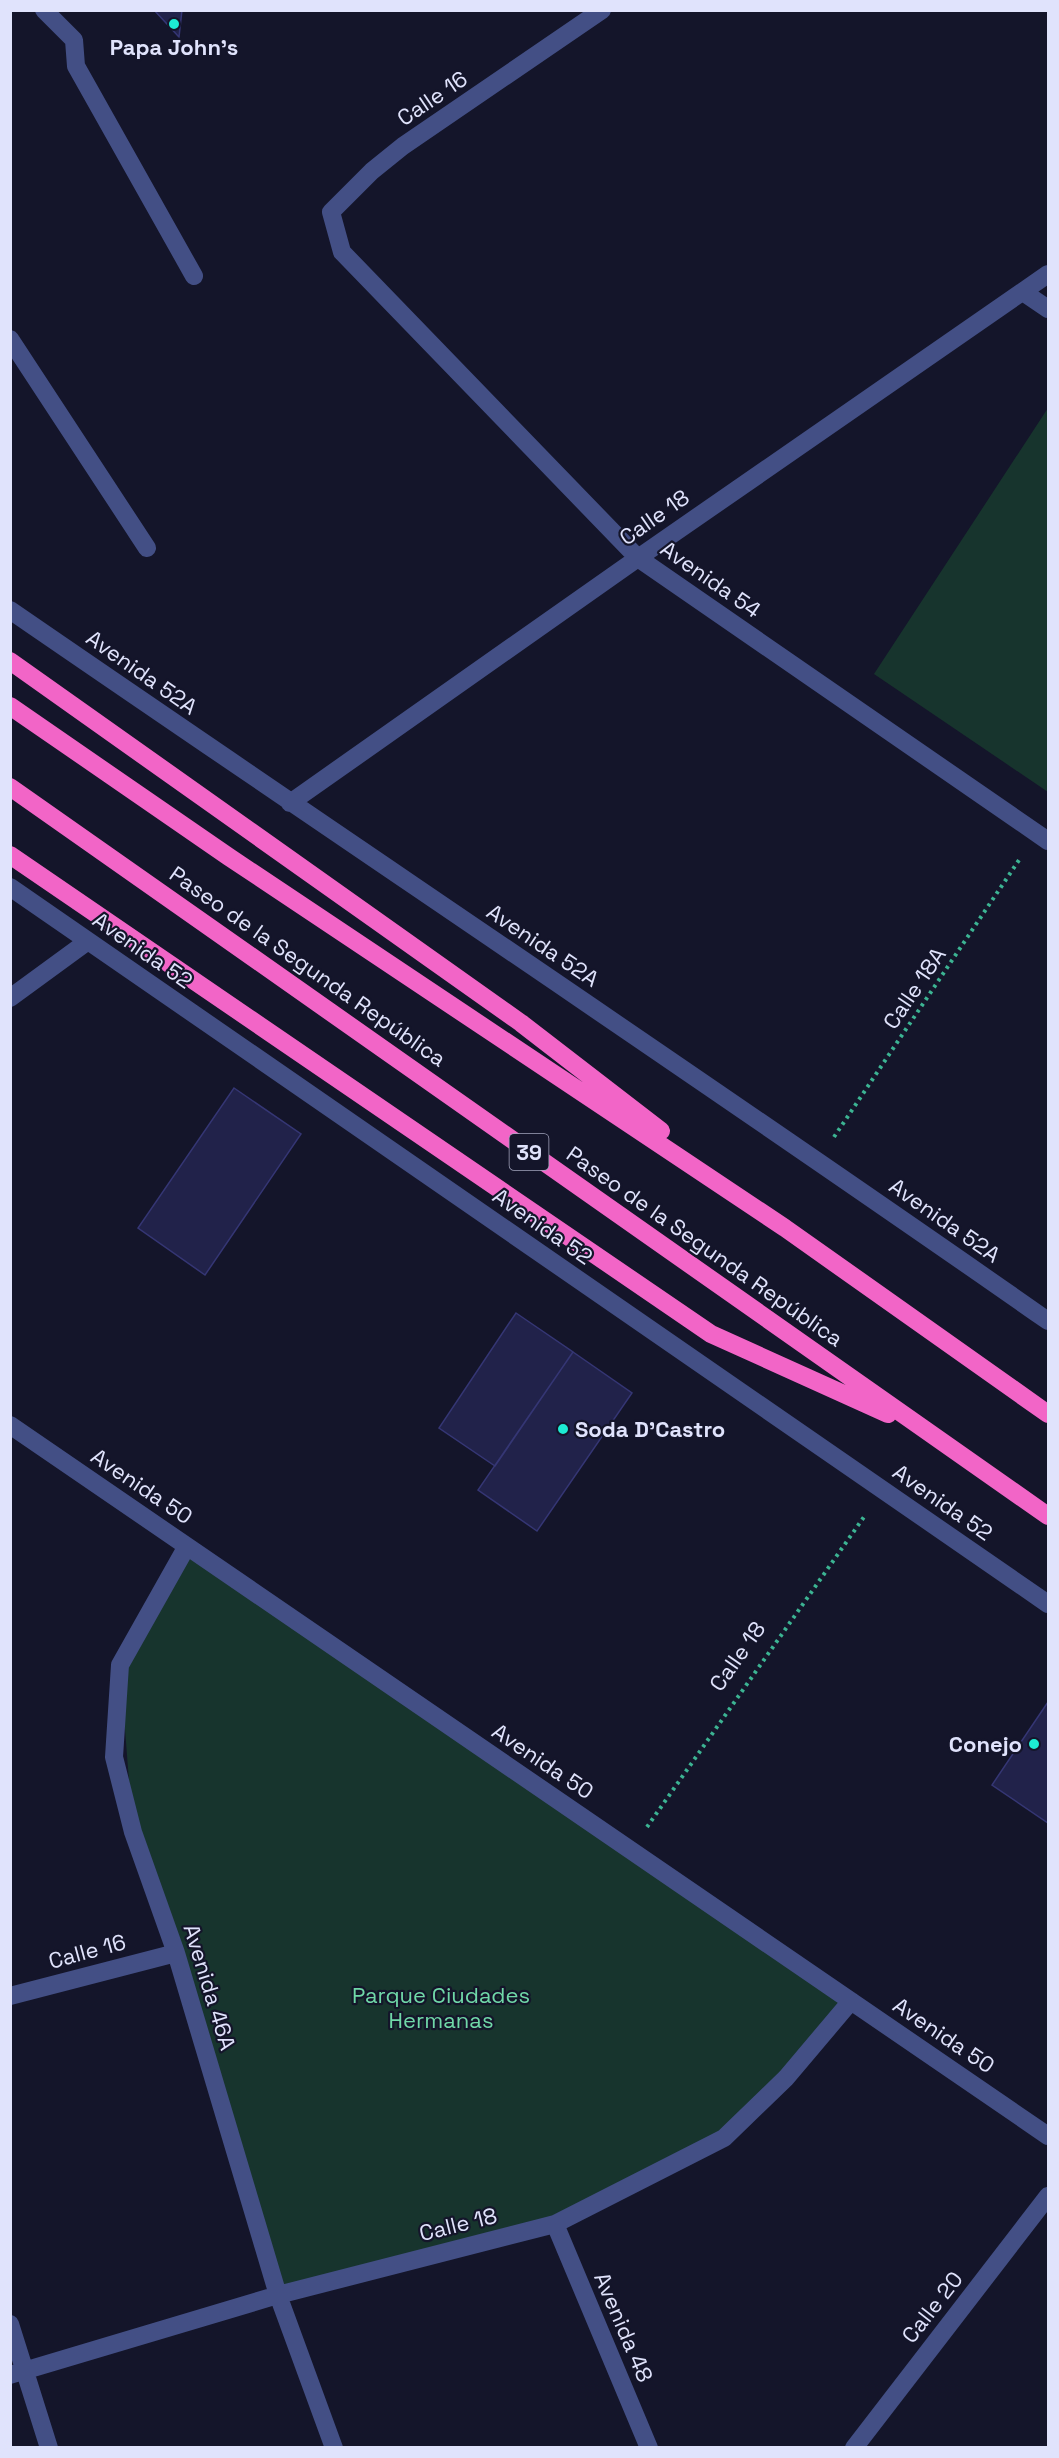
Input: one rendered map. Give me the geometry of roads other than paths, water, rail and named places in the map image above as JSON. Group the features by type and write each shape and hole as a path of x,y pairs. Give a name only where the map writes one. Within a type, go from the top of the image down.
{"highway":[{"path":"10,661 521,1023 786,1228"},
{"name":"Paseo de la Segunda República","path":"10,706 229,857 786,1228 1048,1414"},
{"name":"Paseo de la Segunda República","path":"10,787 1048,1516"},
{"path":"10,855 711,1334 928,1432"}],"street":[{"path":"44,10 74,40 76,66 194,276"},
{"name":"Calle 16","path":"342,252 331,212 372,171 403,146 602,10"},
{"name":"Avenida 54","path":"342,252 638,558 1043,837"},
{"name":"Calle 18","path":"290,803 1048,274"},
{"path":"1023,292 1048,309"},
{"path":"10,339 147,548"},
{"name":"Avenida 52A","path":"10,610 290,803 818,1160 1048,1321"},
{"name":"Avenida 52","path":"10,886 1048,1604"},
{"path":"10,998 88,941"},
{"name":"Avenida 50","path":"10,1425 1048,2136"},
{"name":"Avenida 46A","path":"187,1546 120,1665 114,1757 134,1832 176,1953 278,2295 334,2448"},
{"name":"Calle 16","path":"10,1996 176,1953"},
{"name":"Calle 18","path":"17,2372 278,2295 555,2224 724,2138 786,2078 851,2001"},
{"name":"Calle 20","path":"854,2448 1048,2196"},
{"name":"Avenida 48","path":"555,2224 649,2448"},
{"path":"10,2324 17,2372 49,2448"}],"place":[{"name":"Papa John's","path":"174,24"},
{"name":"Soda D'Castro","path":"563,1429"},
{"name":"Conejo","path":"1034,1744"}],"park label":[{"name":"Parque Ciudades Hermanas","path":"441,2008"}]}
